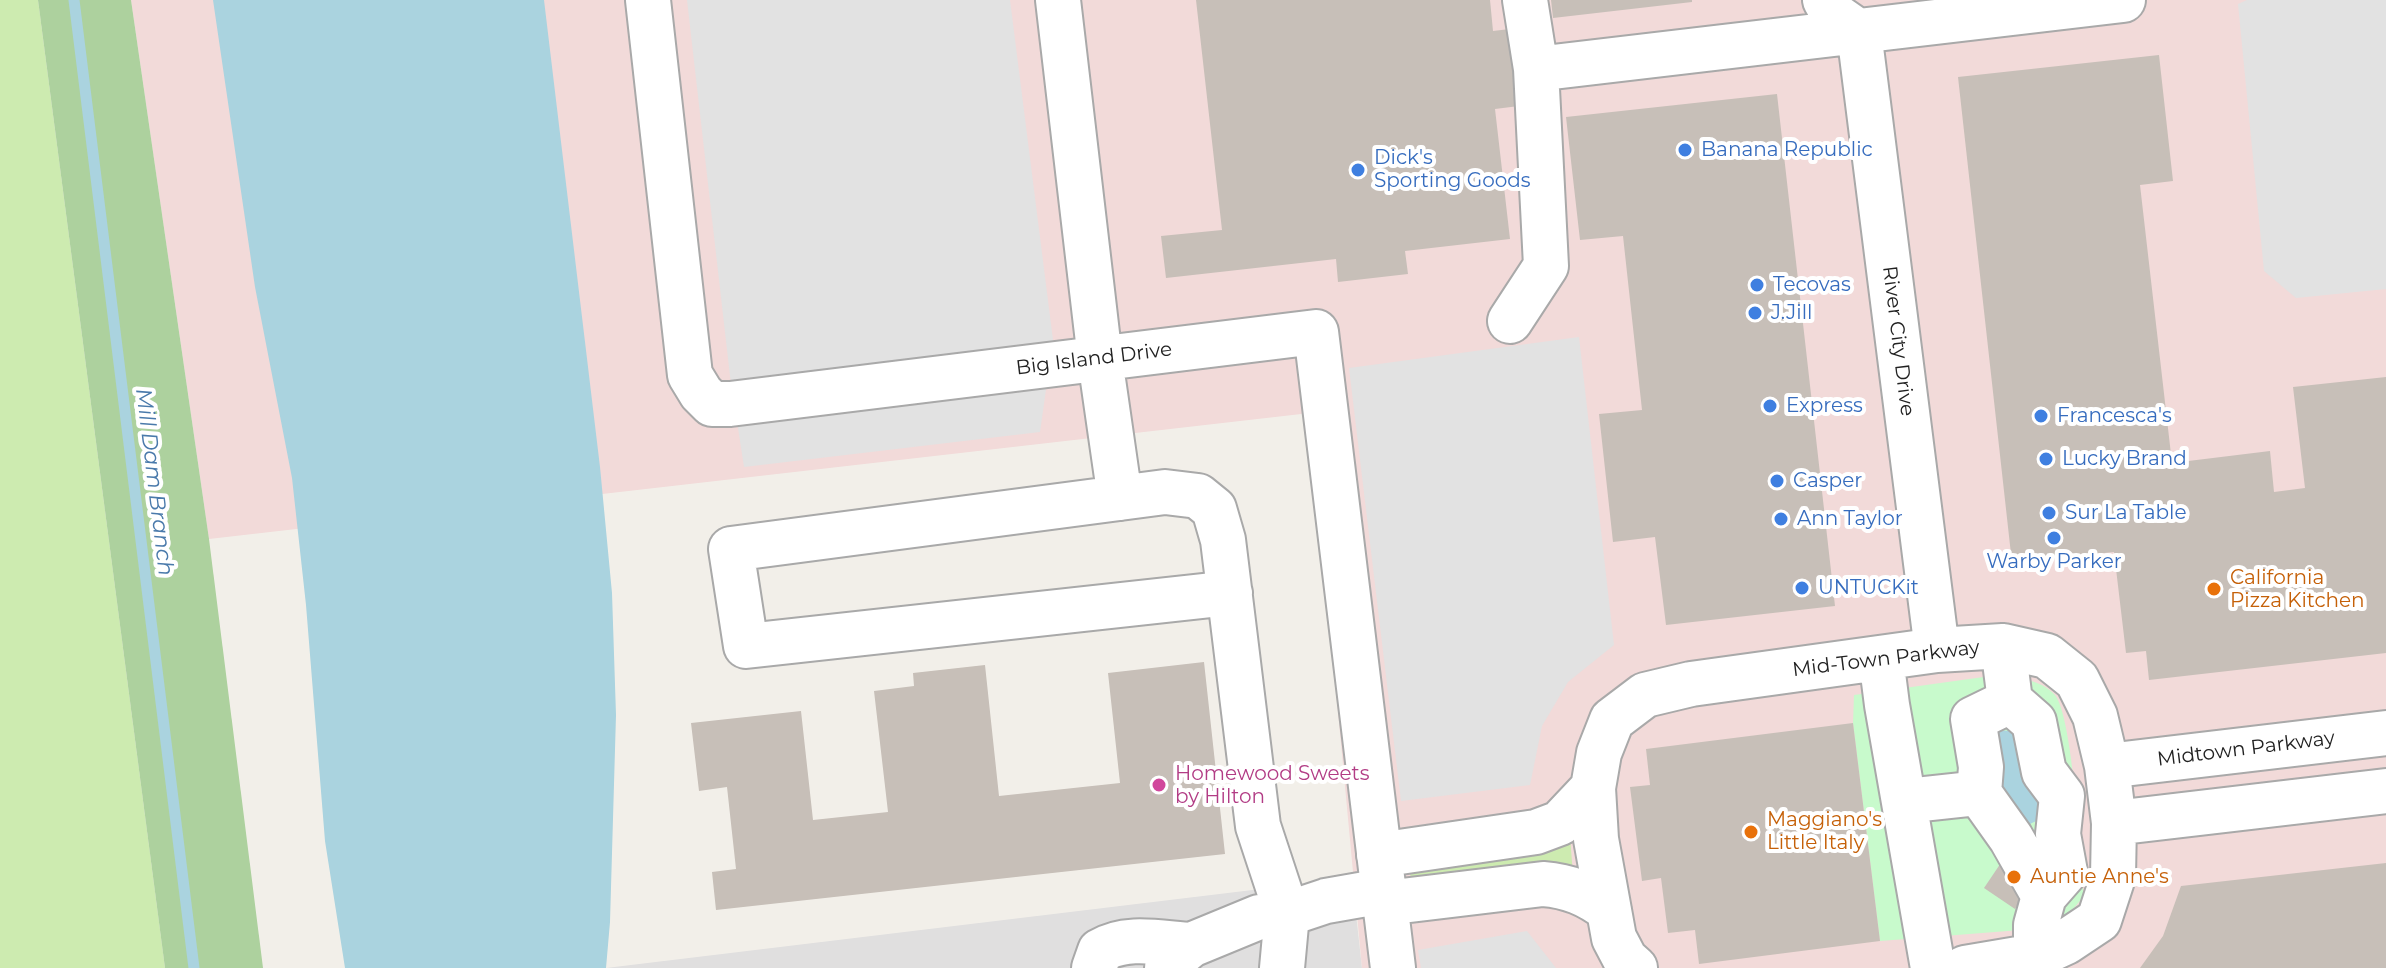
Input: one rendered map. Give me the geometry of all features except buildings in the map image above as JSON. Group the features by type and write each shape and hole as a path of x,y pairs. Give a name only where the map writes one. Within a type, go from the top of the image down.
{"street":[{"name":"Big Island Drive","path":"648,0 690,375 712,404 1316,332 1383,883"},
{"path":"1058,0 1100,359 1120,498"},
{"path":"1510,321 1546,266 1536,69 1525,0"},
{"path":"1825,0 1833,14 1859,32"},
{"path":"1859,32 1886,8 1888,0"},
{"path":"1536,69 2123,0"},
{"name":"River City Drive","path":"1859,32 1937,650"},
{"path":"1230,593 746,646 731,549 1165,492 1198,496 1214,509 1223,540 1230,593 1258,826 1287,914 1282,968"},
{"path":"2003,646 2044,772 2062,796 2054,884 2036,925 2036,956"},
{"name":"Mid-Town Parkway","path":"1635,968 1625,959 1614,938 1596,839 1593,788 1599,753 1612,720 1645,695 1691,684 1937,650 2003,646 2047,656 2077,680 2087,699 2095,716 2107,766 2114,823 2113,877 2099,920 2066,942 2036,956 1967,968"},
{"path":"1881,658 1933,968"},
{"path":"2054,884 2011,838 1980,780 1973,719 2087,699"},
{"name":"Midtown Parkway","path":"2107,766 2386,733"},
{"path":"1905,801 1980,780 2044,772"},
{"path":"1094,968 1100,951 1112,944 1160,956 1259,917 1287,914 1536,832 1560,823 1593,788"},
{"path":"2114,823 2386,791"},
{"path":"2054,884 2113,877"},
{"path":"1383,883 1565,886 1590,896 1609,910"},
{"path":"1383,883 1393,968"}],"shaded area":[{"path":"131,0 2386,0 2386,968 1362,968 1310,413 209,539"},
{"path":"687,0 1010,0 1053,340 1040,432 744,467 730,376"},
{"path":"2247,0 2386,0 2386,289 2296,298 2264,271 2238,4"},
{"path":"1579,337 1614,645 1568,682 1542,726 1530,785 1401,801 1349,368"},
{"path":"1352,878 1362,968 606,968"},
{"path":"1527,931 1556,968 1421,968 1418,950"}],"green space":[{"path":"0,0 38,0 165,968 0,968"},
{"path":"38,0 131,0 209,539 263,968 165,968"},
{"path":"1998,675 2043,686 2055,695 2061,708 2071,759 2084,896 2074,908 2046,928 1880,941 1853,723 1854,695"},
{"path":"1570,836 1573,875 1412,882 1408,865"}],"water":[{"path":"213,0 544,0 600,467 612,593 616,715 606,968 345,968 325,841 306,605 292,478 255,287"},
{"path":"1997,730 2022,732 2046,807 2036,821 2024,827 2015,806 1999,784"}],"waterway":[{"name":"Mill Dam Branch","path":"74,0 194,968"}],"place":[{"name":"Banana Republic","path":"1685,150"},
{"name":"Dick's Sporting Goods","path":"1358,170"},
{"name":"Tecovas","path":"1757,285"},
{"name":"J.Jill","path":"1755,313"},
{"name":"Express","path":"1770,406"},
{"name":"Francesca's","path":"2041,416"},
{"name":"Lucky Brand","path":"2046,459"},
{"name":"Casper","path":"1777,481"},
{"name":"Sur La Table","path":"2049,513"},
{"name":"Ann Taylor","path":"1781,519"},
{"name":"Warby Parker","path":"2054,538"},
{"name":"UNTUCKit","path":"1802,588"},
{"name":"California Pizza Kitchen","path":"2214,589"},
{"name":"Homewood Sweets by Hilton","path":"1159,785"},
{"name":"Maggiano's Little Italy","path":"1751,832"},
{"name":"Auntie Anne's","path":"2014,877"}]}
